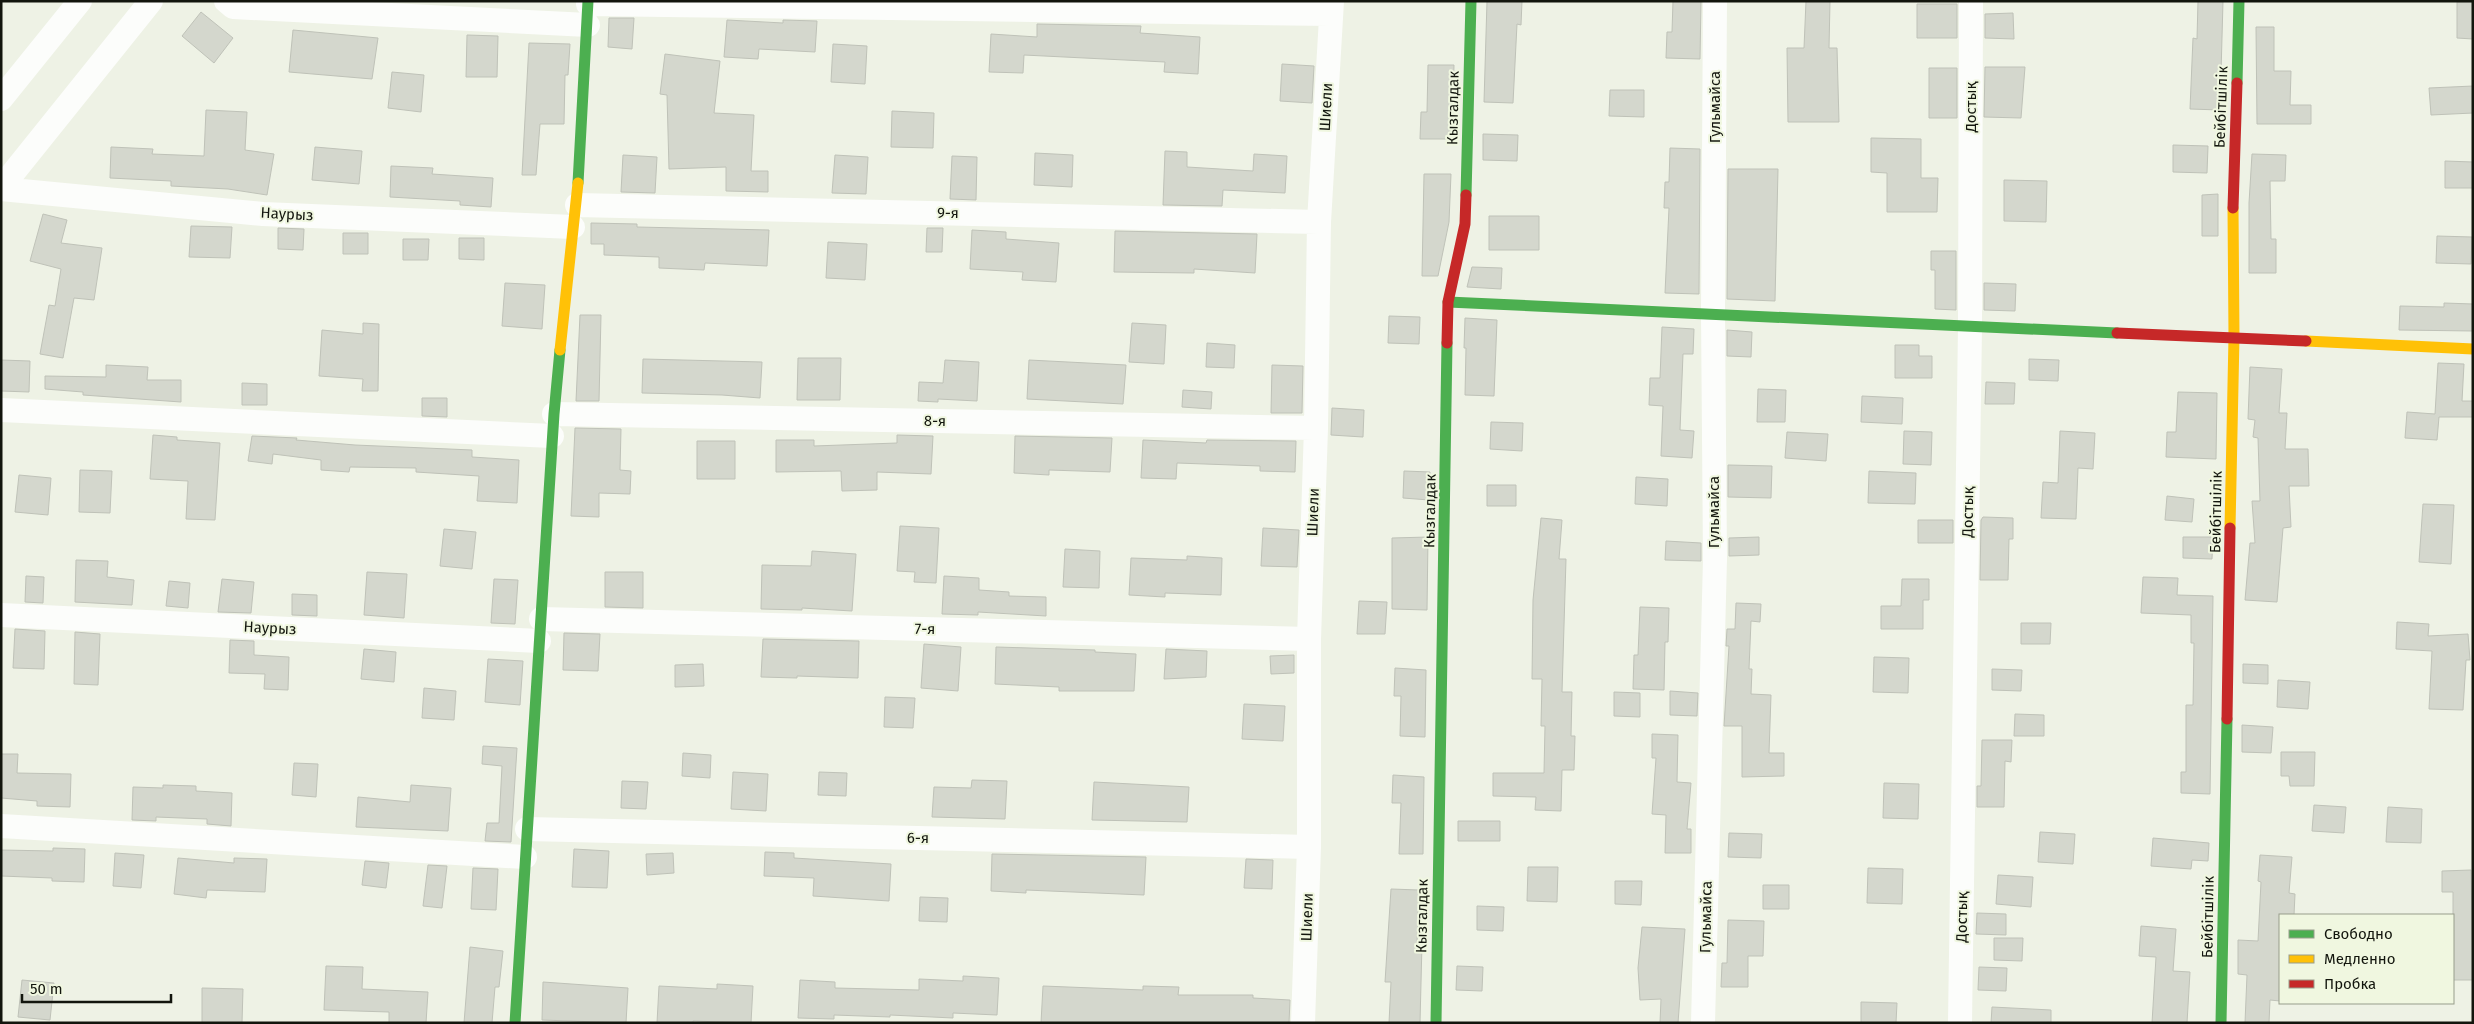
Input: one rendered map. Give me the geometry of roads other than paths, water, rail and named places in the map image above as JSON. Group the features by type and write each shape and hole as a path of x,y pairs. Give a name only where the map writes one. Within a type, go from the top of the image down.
{"street":[{"path":"1,100 80,1"},
{"path":"1,188 151,1"},
{"path":"226,1 234,7 588,10 1331,8"},
{"name":"Кызгалдак","path":"1436,1023 1448,302 1465,224 1471,1"},
{"name":"Гульмайса","path":"1703,1023 1714,558 1713,313 1716,1"},
{"name":"Достық","path":"1960,1023 1970,328 1971,1"},
{"name":"Бейбітшілік","path":"2221,1023 2234,337 2233,203 2239,1"},
{"name":"Шиели","path":"1303,1023 1309,847 1308,639 1316,428 1319,222 1331,8"},
{"path":"515,1023 553,425 575,216 588,10"},
{"name":"Наурыз","path":"1,188 263,214 575,216"},
{"name":"9-я","path":"575,216 1319,222"},
{"path":"1448,302 1713,313 1970,328 2234,337 2473,349"},
{"path":"1,410 553,425"},
{"name":"8-я","path":"553,425 1316,428"},
{"name":"Наурыз","path":"1,615 540,630"},
{"name":"7-я","path":"540,630 1308,639"},
{"path":"1,826 525,857"},
{"name":"6-я","path":"527,829 1309,847"}]}
